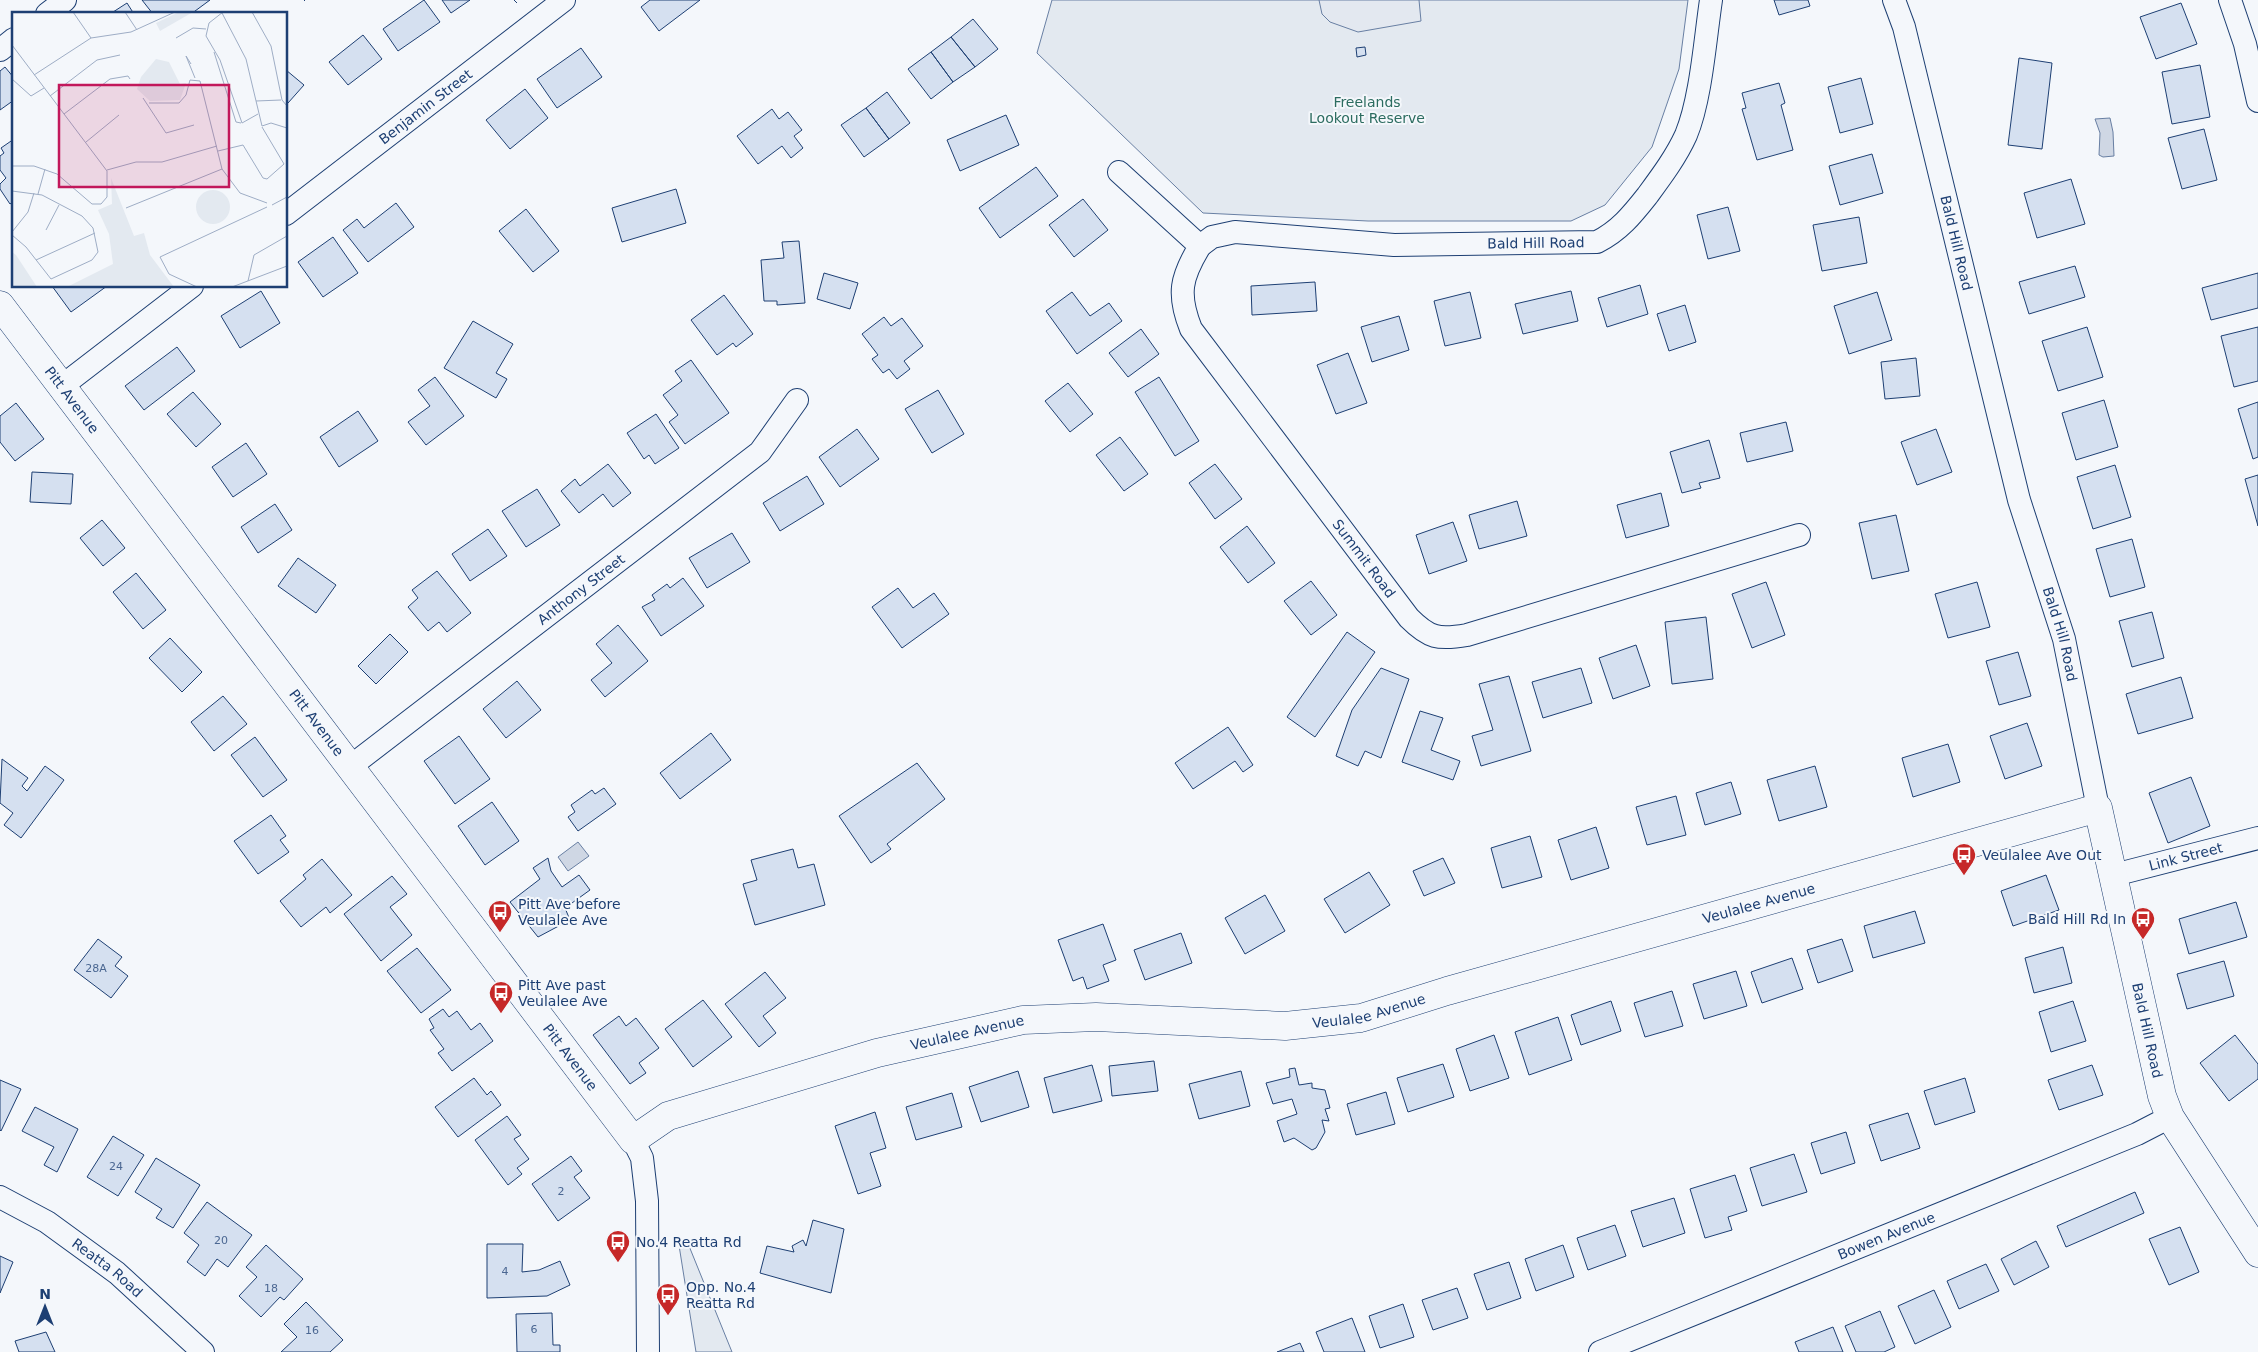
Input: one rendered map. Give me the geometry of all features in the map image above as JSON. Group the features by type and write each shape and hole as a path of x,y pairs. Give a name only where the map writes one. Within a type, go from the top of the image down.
{"street":[{"path":"50,12 65,0"},
{"name":"Benjamin Street","path":"288,212 564,0"},
{"name":"Bald Hill Road","path":"1200,246 1212,237 1235,232 1394,245 1597,242 1615,233 1632,215 1663,175 1686,134 1699,82 1711,0"},
{"name":"Bald Hill Road","path":"1894,0 1904,27 2020,500 2064,639 2098,808 2156,1074 2170,1116 2258,1253"},
{"path":"2230,0 2245,44 2258,101"},
{"path":"0,50 12,41"},
{"path":"1119,172 1200,246"},
{"name":"Summit Road","path":"1200,246 1187,267 1182,287 1182,308 1191,329 1409,618 1424,634 1445,639 1467,636 1799,535"},
{"path":"62,386 189,288"},
{"name":"Pitt Avenue","path":"0,305 633,1140"},
{"name":"Anthony Street","path":"351,766 760,452 797,400"},
{"name":"Veulalee Avenue","path":"633,1140 668,1116 877,1053 1023,1020 1096,1018 1285,1026 1362,1018 1447,991 2098,808"},
{"name":"Link Street","path":"2114,875 2258,838"},
{"name":"Bowen Avenue","path":"1600,1352 2137,1134 2170,1116"},
{"path":"633,1140 642,1158 647,1200 648,1352"},
{"name":"Reatta Road","path":"0,1197 47,1222 117,1273 203,1352"}],"green space":[{"name":"Freelands Lookout Reserve","path":"1052,0 1688,0 1679,69 1652,147 1605,205 1571,221 1368,221 1203,213 1037,53"},
{"path":"678,1239 687,1241 732,1352 696,1352"}],"shaded area":[{"path":"1319,0 1419,0 1421,21 1358,32 1330,22 1322,14"},
{"path":"2110,118 2113,132 2114,156 2103,157 2099,155 2100,133 2095,119"},
{"path":"578,842 589,856 568,871 558,857"}],"building":[{"path":"142,0 210,0 194,12 151,12"},
{"path":"424,0 440,22 398,51 383,29"},
{"path":"442,0 470,0 451,13"},
{"path":"650,0 700,0 659,31 641,7"},
{"path":"1774,0 1808,0 1810,6 1779,15"},
{"path":"127,3 133,12 113,12"},
{"path":"2181,3 2197,44 2156,59 2140,17"},
{"path":"973,19 998,49 975,67 951,37"},
{"path":"363,35 382,59 348,85 329,62"},
{"path":"951,37 975,67 953,82 931,52"},
{"path":"1365,47 1366,55 1357,57 1356,48"},
{"path":"581,48 602,77 557,108 537,79"},
{"path":"931,52 953,82 931,99 908,69"},
{"path":"2019,58 2052,63 2042,149 2008,145"},
{"path":"2200,65 2210,117 2172,124 2162,72"},
{"path":"5,67 12,76 12,101 0,110 0,71"},
{"path":"288,72 304,85 288,103"},
{"path":"1861,78 1873,124 1840,133 1828,87"},
{"path":"1779,83 1785,103 1781,105 1793,150 1757,160 1742,109 1746,108 1742,93"},
{"path":"525,89 548,118 510,149 486,120"},
{"path":"887,92 910,123 889,139 866,108"},
{"path":"866,108 889,139 864,157 841,125"},
{"path":"772,109 779,119 788,112 802,130 794,136 803,148 791,158 782,146 758,164 737,136"},
{"path":"1006,115 1019,145 960,171 947,140"},
{"path":"2204,129 2217,180 2182,189 2168,138"},
{"path":"12,140 12,202 10,204 0,189 0,184 6,178 0,170 0,156 4,153 1,148"},
{"path":"1872,154 1883,193 1840,205 1829,166"},
{"path":"1036,167 1058,196 1000,238 979,208"},
{"path":"2071,179 2085,224 2037,238 2024,193"},
{"path":"676,189 686,223 622,242 612,208"},
{"path":"1083,199 1108,230 1074,257 1049,225"},
{"path":"396,203 414,227 368,262 343,230 357,219 364,228"},
{"path":"1728,207 1740,251 1708,259 1697,215"},
{"path":"526,209 559,251 533,272 499,231"},
{"path":"1859,217 1867,263 1822,271 1813,225"},
{"path":"333,237 358,273 323,297 298,262"},
{"path":"799,241 805,303 777,305 777,301 764,301 761,260 784,258 782,242"},
{"path":"2075,266 2085,297 2029,314 2019,282"},
{"path":"824,273 858,283 850,309 817,299"},
{"path":"2258,273 2258,308 2211,320 2202,288"},
{"path":"1315,282 1317,311 1252,315 1251,286"},
{"path":"1640,285 1648,314 1607,327 1598,298"},
{"path":"53,288 104,288 71,312"},
{"path":"261,291 280,323 240,348 221,316"},
{"path":"1571,291 1578,321 1523,334 1515,304"},
{"path":"1072,292 1090,316 1109,303 1122,321 1077,354 1046,311"},
{"path":"1470,292 1481,338 1445,346 1434,301"},
{"path":"1877,292 1892,340 1849,354 1834,306"},
{"path":"724,295 753,334 736,347 733,343 717,355 691,320"},
{"path":"1685,305 1696,342 1669,351 1657,314"},
{"path":"1399,316 1409,350 1372,362 1361,327"},
{"path":"884,317 891,326 902,318 923,346 904,361 910,369 897,379 889,369 883,373 872,359 878,355 862,334"},
{"path":"473,321 513,344 496,373 507,379 496,398 444,368"},
{"path":"2087,327 2103,377 2058,391 2042,341"},
{"path":"2258,327 2258,381 2234,387 2221,336"},
{"path":"1141,329 1159,354 1128,377 1109,353"},
{"path":"177,347 195,371 144,410 125,386"},
{"path":"1348,353 1367,403 1336,414 1317,365"},
{"path":"1916,358 1920,396 1885,399 1881,362"},
{"path":"691,360 729,413 685,444 669,422 678,415 663,395 682,381 675,371"},
{"path":"435,377 464,416 426,445 408,422 430,406 418,390"},
{"path":"1159,377 1199,441 1175,456 1135,392"},
{"path":"1068,383 1093,414 1070,432 1045,401"},
{"path":"938,390 964,434 932,453 905,409"},
{"path":"193,392 221,424 196,447 167,414"},
{"path":"2104,400 2118,447 2076,460 2062,413"},
{"path":"2258,402 2258,457 2253,459 2238,409"},
{"path":"16,403 44,439 15,461 0,442 0,416"},
{"path":"358,411 378,441 339,467 320,437"},
{"path":"656,414 679,448 655,464 649,455 644,459 627,433"},
{"path":"1786,422 1793,451 1747,462 1740,433"},
{"path":"857,429 879,459 840,487 819,457"},
{"path":"1936,429 1952,472 1917,485 1901,442"},
{"path":"1120,437 1148,474 1124,491 1096,455"},
{"path":"1709,440 1720,478 1699,483 1701,488 1682,493 1670,452"},
{"path":"246,443 267,474 233,497 212,467"},
{"path":"608,464 631,493 613,507 603,494 579,513 561,491 575,479 580,486"},
{"path":"1215,464 1242,499 1215,519 1189,483"},
{"path":"2115,465 2131,517 2093,529 2077,477"},
{"path":"32,472 73,474 71,504 30,502"},
{"path":"2258,475 2258,526 2245,479"},
{"path":"807,476 824,504 780,531 763,503"},
{"path":"537,489 560,525 526,547 502,511"},
{"path":"1661,493 1669,526 1626,538 1617,505"},
{"path":"1517,501 1527,536 1479,549 1469,515"},
{"path":"275,504 292,530 258,553 241,527"},
{"path":"1896,515 1909,571 1872,579 1859,523"},
{"path":"102,520 125,548 103,566 80,538"},
{"path":"1453,522 1467,561 1429,574 1416,535"},
{"path":"1247,526 1275,563 1248,583 1220,547"},
{"path":"488,529 507,556 470,581 452,554"},
{"path":"732,533 750,562 707,588 689,558"},
{"path":"2132,539 2145,587 2110,597 2096,549"},
{"path":"298,558 336,585 316,613 278,586"},
{"path":"437,571 471,613 447,632 439,622 428,631 408,607 418,598 412,590"},
{"path":"136,573 166,610 143,629 113,592"},
{"path":"683,578 704,606 661,636 642,607 655,600 652,595 667,584 670,588"},
{"path":"1311,581 1337,615 1311,635 1284,601"},
{"path":"1766,582 1785,635 1752,648 1732,594"},
{"path":"1977,582 1990,627 1948,638 1935,594"},
{"path":"898,588 913,608 934,593 949,614 902,648 872,607"},
{"path":"2152,612 2164,658 2132,667 2119,621"},
{"path":"1706,617 1713,679 1672,684 1665,622"},
{"path":"618,625 648,661 605,697 591,680 612,663 596,644"},
{"path":"1347,632 1375,652 1315,737 1287,717"},
{"path":"390,634 408,652 376,684 358,666"},
{"path":"170,638 202,672 182,692 149,658"},
{"path":"1636,645 1650,686 1613,699 1599,658"},
{"path":"2018,652 2031,696 1999,705 1986,661"},
{"path":"1381,668 1409,679 1381,758 1365,751 1358,766 1336,756 1352,710"},
{"path":"1581,668 1592,703 1543,718 1532,682"},
{"path":"1509,676 1531,751 1481,766 1472,736 1493,730 1479,684"},
{"path":"2181,677 2193,718 2138,734 2126,694"},
{"path":"517,681 541,710 506,738 483,709"},
{"path":"223,696 247,724 214,751 191,722"},
{"path":"1420,711 1443,718 1431,750 1460,761 1453,780 1402,762"},
{"path":"2027,723 2042,766 2005,779 1990,736"},
{"path":"1228,727 1253,765 1243,772 1235,761 1193,789 1175,763"},
{"path":"711,733 731,760 680,799 660,773"},
{"path":"459,736 490,779 455,804 424,761"},
{"path":"255,737 287,780 263,797 231,755"},
{"path":"1948,744 1960,782 1913,797 1902,758"},
{"path":"2,759 28,778 22,786 27,791 45,766 64,780 21,838 4,825 13,813 0,803"},
{"path":"917,763 945,799 887,844 891,849 871,863 839,816"},
{"path":"1815,766 1827,807 1779,821 1767,780"},
{"path":"2191,777 2210,826 2168,843 2149,793"},
{"path":"1731,782 1741,814 1705,825 1696,793"},
{"path":"604,788 616,804 578,831 568,817 575,812 571,805 592,790 595,794"},
{"path":"1676,796 1686,835 1647,845 1636,807"},
{"path":"492,802 519,841 485,865 458,826"},
{"path":"271,815 286,836 280,840 289,852 258,874 234,841"},
{"path":"1596,827 1609,868 1571,880 1558,840"},
{"path":"1530,836 1542,877 1502,888 1491,848"},
{"path":"793,849 798,868 814,864 825,905 755,925 743,884 757,880 751,860"},
{"path":"548,858 551,871 562,887 579,875 590,890 565,908 570,920 538,937 510,902 540,879 533,868"},
{"path":"1443,858 1455,883 1424,896 1413,871"},
{"path":"322,859 352,895 330,913 326,907 301,927 280,901 306,879 303,875"},
{"path":"1369,872 1390,905 1345,933 1324,899"},
{"path":"2046,875 2059,910 2013,926 2001,891"},
{"path":"392,876 407,894 390,907 412,935 381,961 344,914"},
{"path":"1265,895 1285,931 1245,954 1225,918"},
{"path":"2236,902 2247,937 2189,954 2179,919"},
{"path":"1915,911 1925,943 1873,958 1864,926"},
{"path":"1103,924 1116,960 1103,965 1109,981 1087,989 1083,977 1073,981 1058,940"},
{"path":"1181,933 1192,963 1145,980 1134,950"},
{"path":"98,939 122,957 115,966 128,976 111,998 74,970"},
{"path":"1842,939 1853,971 1818,983 1807,950"},
{"path":"2063,947 2072,983 2034,993 2025,958"},
{"path":"417,948 451,990 421,1013 387,971"},
{"path":"1792,958 1803,989 1762,1003 1751,972"},
{"path":"2224,961 2234,996 2187,1009 2177,974"},
{"path":"1736,971 1747,1006 1704,1019 1693,984"},
{"path":"765,972 786,998 763,1016 776,1033 759,1047 725,1004"},
{"path":"1672,991 1683,1026 1645,1037 1634,1003"},
{"path":"703,1000 732,1037 693,1067 665,1029"},
{"path":"1611,1001 1621,1031 1581,1045 1571,1015"},
{"path":"2073,1001 2086,1041 2051,1052 2039,1012"},
{"path":"443,1009 449,1017 457,1011 471,1030 480,1023 493,1041 452,1071 438,1053 444,1049 430,1030 434,1028 429,1019"},
{"path":"619,1016 626,1026 636,1018 659,1048 639,1063 646,1073 630,1084 593,1035"},
{"path":"1558,1017 1572,1060 1529,1075 1515,1032"},
{"path":"1494,1035 1509,1078 1470,1091 1456,1049"},
{"path":"2235,1035 2258,1064 2258,1079 2229,1101 2200,1063"},
{"path":"1154,1061 1158,1091 1112,1096 1109,1066"},
{"path":"1443,1064 1454,1097 1408,1112 1397,1078"},
{"path":"1092,1065 1102,1101 1053,1113 1044,1078"},
{"path":"2092,1065 2103,1095 2059,1110 2048,1080"},
{"path":"1295,1068 1299,1085 1312,1083 1312,1088 1325,1090 1330,1108 1325,1109 1329,1121 1322,1120 1325,1132 1316,1148 1312,1150 1294,1138 1284,1142 1277,1121 1297,1114 1292,1099 1273,1104 1266,1083 1290,1077 1289,1069"},
{"path":"1018,1071 1029,1107 981,1122 969,1087"},
{"path":"1241,1071 1250,1106 1199,1119 1189,1084"},
{"path":"474,1078 487,1095 491,1091 501,1105 458,1137 435,1107"},
{"path":"1965,1078 1975,1112 1935,1125 1924,1091"},
{"path":"0,1080 21,1089 1,1131 0,1130"},
{"path":"1386,1092 1395,1124 1356,1135 1347,1104"},
{"path":"952,1093 962,1127 916,1140 906,1107"},
{"path":"35,1107 78,1129 57,1172 44,1165 54,1147 22,1131"},
{"path":"875,1112 886,1148 870,1153 881,1186 858,1194 835,1126"},
{"path":"1908,1113 1920,1148 1881,1161 1869,1125"},
{"path":"507,1116 521,1135 514,1139 529,1159 517,1168 522,1174 508,1185 475,1140"},
{"path":"1846,1132 1855,1163 1821,1174 1811,1143"},
{"path":"113,1136 144,1155 118,1196 87,1177"},
{"path":"1794,1154 1807,1192 1762,1206 1750,1168"},
{"path":"571,1156 582,1171 574,1177 590,1198 558,1221 532,1184"},
{"path":"156,1158 200,1185 173,1228 156,1218 162,1209 135,1192"},
{"path":"1735,1175 1747,1211 1728,1217 1732,1230 1705,1238 1690,1189"},
{"path":"2135,1192 2144,1213 2066,1247 2057,1226"},
{"path":"1674,1198 1685,1233 1643,1247 1631,1211"},
{"path":"207,1202 252,1235 228,1267 217,1259 205,1276 187,1262 199,1245 184,1233"},
{"path":"813,1220 844,1229 831,1293 760,1273 767,1246 794,1252 792,1246 803,1240 806,1246"},
{"path":"1615,1225 1626,1256 1588,1270 1577,1238"},
{"path":"2180,1227 2199,1272 2169,1285 2149,1239"},
{"path":"2036,1241 2049,1267 2014,1285 2001,1259"},
{"path":"487,1244 523,1244 522,1272 539,1270 560,1261 570,1285 547,1296 487,1298"},
{"path":"266,1245 303,1279 284,1300 280,1297 261,1317 239,1296 257,1277 246,1267"},
{"path":"1563,1245 1574,1277 1536,1291 1525,1259"},
{"path":"0,1256 13,1262 0,1293"},
{"path":"1509,1262 1521,1298 1487,1310 1474,1274"},
{"path":"1986,1264 1999,1291 1959,1309 1947,1281"},
{"path":"1457,1288 1468,1318 1433,1330 1422,1300"},
{"path":"1934,1290 1951,1327 1915,1344 1898,1306"},
{"path":"306,1302 343,1340 330,1352 281,1352 297,1337 284,1324"},
{"path":"1403,1304 1414,1337 1380,1348 1369,1316"},
{"path":"1880,1311 1895,1347 1884,1352 1856,1352 1845,1326"},
{"path":"552,1313 553,1345 560,1345 560,1352 517,1352 516,1314"},
{"path":"1352,1318 1365,1352 1324,1352 1316,1332"},
{"path":"1833,1327 1843,1352 1799,1352 1795,1342"},
{"path":"46,1332 55,1352 19,1352 15,1341"},
{"path":"1300,1343 1304,1352 1277,1352"}],"fence":[{"path":"514,0 517,3"}],"place":[{"name":"Veulalee Ave Out","path":"1964,876"},
{"name":"Pitt Ave before Veulalee Ave","path":"500,933"},
{"name":"Bald Hill Rd In","path":"2143,940"},
{"name":"Pitt Ave past Veulalee Ave","path":"501,1014"},
{"name":"No.4 Reatta Rd","path":"618,1263"},
{"name":"Opp. No.4 Reatta Rd","path":"668,1316"}]}
